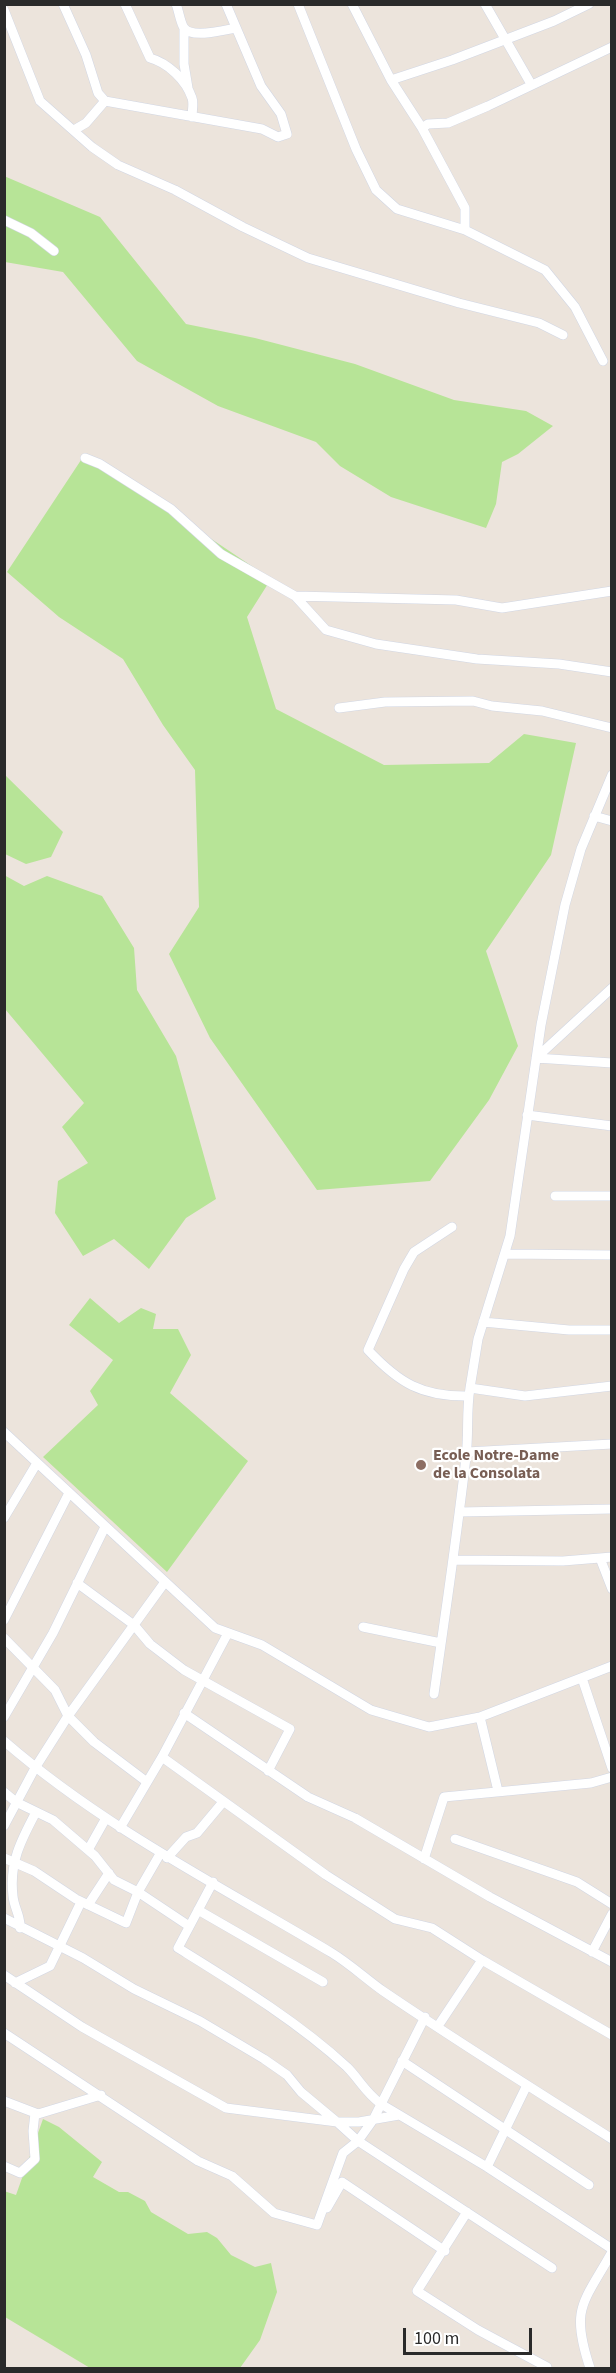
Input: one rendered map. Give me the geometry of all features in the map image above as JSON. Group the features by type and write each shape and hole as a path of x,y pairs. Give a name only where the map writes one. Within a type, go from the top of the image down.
{"street":[{"path":"63,4 86,55 98,93 105,101 262,129 278,137 287,134 281,114 261,86 226,4"},
{"path":"125,4 150,58 174,72 189,92 193,99 192,117"},
{"path":"176,4 184,28 184,64 189,92"},
{"path":"298,4 356,149 376,190 397,209 465,230 545,270 575,307 603,361"},
{"path":"352,4 391,80 422,128 465,207 465,230"},
{"path":"485,4 531,84"},
{"path":"391,80 505,40 554,21 589,4"},
{"path":"4,10 39,101 118,165 175,190 243,227 308,258 459,303 538,323 563,334"},
{"path":"184,28 196,33 211,33 236,28"},
{"path":"422,128 428,124 448,123 612,47"},
{"path":"74,130 86,123 105,101"},
{"path":"4,220 31,233 54,251"},
{"path":"85,458 100,464 142,493 171,508 221,554 295,596 326,630 376,644 477,659 559,664 612,672"},
{"path":"295,596 456,600 502,608 612,591"},
{"path":"339,708 385,702 473,701 492,706 542,711 612,728"},
{"path":"434,1694 467,1452 466,1422 469,1392 483,1322 510,1236 536,1058 565,904 594,816 612,775"},
{"path":"594,816 612,821"},
{"path":"536,1058 612,988"},
{"path":"536,1058 612,1063"},
{"path":"527,1115 612,1126"},
{"path":"555,1196 612,1196"},
{"path":"452,1227 414,1252 404,1269 368,1350 397,1378 413,1388 525,1396 612,1386"},
{"path":"505,1254 612,1255"},
{"path":"483,1322 569,1330 612,1330"},
{"path":"5,1433 215,1628 262,1644 370,1710 429,1727 480,1717 612,1666"},
{"path":"467,1452 612,1444"},
{"path":"4,1518 37,1463"},
{"path":"4,1620 69,1493"},
{"path":"460,1512 612,1509"},
{"path":"4,1716 105,1527"},
{"path":"454,1560 563,1561 612,1557"},
{"path":"600,1558 612,1589"},
{"path":"4,1826 35,1768 68,1716 165,1582"},
{"path":"77,1583 134,1625 150,1644 184,1670 290,1729 267,1771"},
{"path":"363,1627 441,1643"},
{"path":"120,1828 162,1757 228,1633"},
{"path":"4,1638 56,1690 68,1716 94,1742 147,1782"},
{"path":"582,1678 612,1768"},
{"path":"184,1713 308,1797 355,1818 424,1859 612,1962"},
{"path":"480,1717 498,1791"},
{"path":"4,1741 35,1768 120,1828 335,1955 526,2085 612,2139"},
{"path":"162,1757 326,1875 395,1919 432,1928 482,1960 612,2035"},
{"path":"424,1859 444,1797 591,1783 612,1777"},
{"path":"4,1792 16,1802 53,1820 88,1850 114,1880 138,1892 189,1926"},
{"path":"9,1860 84,1903 126,1923 138,1892 164,1856 186,1837 197,1833 223,1802"},
{"path":"20,1928 21,1920 12,1897 9,1860 36,1812"},
{"path":"88,1850 106,1818"},
{"path":"455,1839 577,1882 612,1904"},
{"path":"15,1983 50,1966 84,1903 109,1873"},
{"path":"213,1882 178,1948 284,2017 348,2068 365,2092 381,2104 487,2166 612,2250 580,2310 579,2328 590,2368"},
{"path":"198,1910 323,1982"},
{"path":"592,1952 612,1914"},
{"path":"4,1918 83,1958 134,1989 200,2021 264,2059 287,2075 301,2092 358,2141 552,2268"},
{"path":"438,2026 482,1960"},
{"path":"4,1975 82,2027 226,2108 337,2122 373,2120 399,2115"},
{"path":"317,2225 343,2154 358,2141 373,2120 425,2017"},
{"path":"4,2033 198,2161 231,2176 274,2213 317,2225"},
{"path":"402,2061 589,2185"},
{"path":"487,2166 526,2085"},
{"path":"4,2101 35,2113 78,2104 101,2095"},
{"path":"4,2166 20,2173 35,2159 35,2113"},
{"path":"317,2225 342,2182 445,2251"},
{"path":"467,2212 445,2251 417,2291 478,2330 546,2367"}],"green space":[{"path":"4,176 100,217 186,324 255,338 355,364 454,400 526,411 553,426 518,454 502,462 496,504 486,528 391,497 340,466 316,442 218,406 137,361 63,272 5,262"},
{"path":"85,454 271,579 247,617 276,709 384,765 489,763 524,734 576,743 551,855 486,951 518,1046 489,1100 430,1181 317,1190 210,1038 169,954 199,907 195,770 163,725 123,659 59,617 7,572"},
{"path":"4,774 63,832 51,857 26,864 5,854"},
{"path":"4,875 24,886 47,876 102,896 134,948 137,990 176,1056 216,1199 186,1218 149,1269 114,1239 83,1256 55,1213 58,1181 88,1163 62,1127 84,1103 5,1009"},
{"path":"90,1298 119,1323 141,1308 156,1314 153,1329 178,1329 191,1355 170,1393 248,1461 167,1572 43,1457 98,1405 90,1391 113,1360 69,1325"},
{"path":"43,2119 59,2127 102,2162 93,2177 119,2192 128,2192 145,2201 151,2212 188,2234 207,2232 217,2238 231,2255 255,2267 271,2263 277,2292 260,2340 240,2368 90,2368 5,2317 4,2191 16,2195"}],"place":[{"name":"Ecole Notre-Dame de la Consolata","path":"421,1465"}]}
